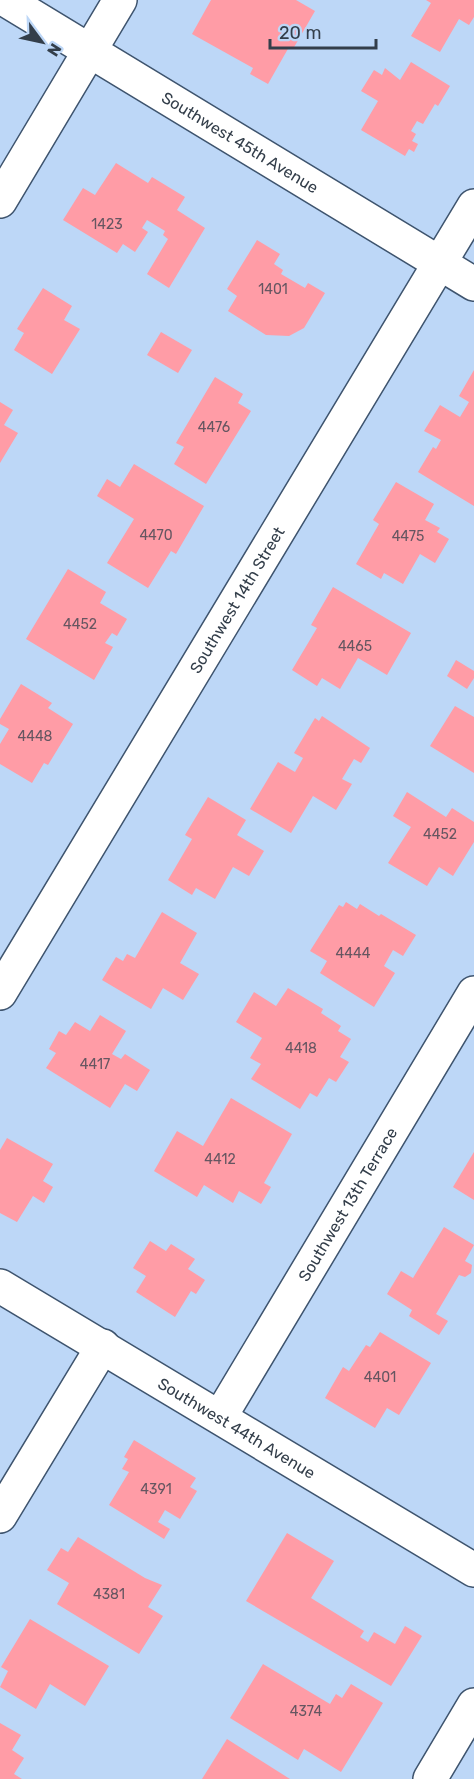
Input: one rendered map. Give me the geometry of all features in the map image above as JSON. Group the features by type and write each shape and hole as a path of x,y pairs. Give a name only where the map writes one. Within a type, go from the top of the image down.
{"street":[{"name":"Southwest 45th Avenue","path":"6,0 474,284"},
{"path":"0,201 120,0"},
{"name":"Southwest 14th Street","path":"0,993 474,206"},
{"name":"Southwest 13th Terrace","path":"219,1417 474,993"},
{"name":"Southwest 44th Avenue","path":"0,1286 474,1570"},
{"path":"0,1516 103,1346"},
{"path":"430,1779 474,1705"}],"building":[{"path":"211,0 296,0 315,11 293,49 289,47 268,84 250,74 253,68 192,34"},
{"path":"426,0 474,0 474,17 469,25 459,19 440,52 411,36 431,3"},
{"path":"411,62 450,86 438,106 435,104 423,124 417,121 411,131 416,134 412,141 418,144 414,152 409,149 405,156 361,130 378,101 361,91 374,70 382,75 385,68 400,80"},
{"path":"116,163 148,183 152,177 185,197 177,210 205,228 169,288 147,274 168,239 163,235 165,231 147,220 142,228 148,232 135,252 123,244 117,253 63,220 83,188 95,195"},
{"path":"257,240 280,254 274,264 283,270 281,274 305,288 308,283 325,293 304,328 289,336 266,335 228,311 237,296 227,289"},
{"path":"43,288 72,306 64,320 80,329 52,374 14,350 24,333 17,329"},
{"path":"161,332 192,350 178,373 147,355"},
{"path":"474,370 474,506 418,472 433,447 436,449 441,440 424,431 440,405 460,417 469,402 459,396"},
{"path":"215,377 243,394 238,403 251,411 206,484 174,464 184,447 176,443"},
{"path":"0,402 13,410 4,425 18,433 0,463"},
{"path":"134,464 204,506 176,554 171,551 148,588 107,563 134,519 97,496 107,479 120,487"},
{"path":"396,482 434,504 425,520 440,528 437,532 449,539 435,563 420,554 403,584 384,573 381,579 356,564 379,524 373,520"},
{"path":"68,569 106,592 100,603 127,619 117,636 112,633 105,643 113,647 94,680 26,639"},
{"path":"333,587 411,633 387,675 358,658 340,689 322,678 317,686 292,670 317,628 311,625"},
{"path":"456,660 474,671 474,678 467,689 447,676"},
{"path":"21,684 52,703 48,708 73,724 48,765 44,763 32,783 0,764 0,744 9,729 0,724 0,719"},
{"path":"455,706 474,717 474,773 430,746"},
{"path":"322,716 370,748 361,763 354,759 342,779 352,784 336,810 313,796 291,833 250,809 278,762 295,772 303,758 294,753 315,718 319,721"},
{"path":"407,792 446,817 452,808 474,822 474,842 453,876 439,867 427,886 388,863 411,827 393,816"},
{"path":"208,797 246,820 237,835 264,851 249,876 233,867 215,899 196,888 192,895 168,880 192,839 185,835"},
{"path":"346,902 357,909 360,904 416,935 403,956 393,950 384,966 395,973 374,1007 320,973 327,961 310,951 339,905 343,907"},
{"path":"162,912 197,933 180,963 199,974 183,1000 163,988 151,1009 102,980 116,957 123,961 127,954 135,958"},
{"path":"288,988 323,1009 321,1013 341,1026 338,1031 351,1039 340,1057 349,1062 336,1082 329,1078 317,1097 310,1093 300,1109 251,1079 261,1064 250,1058 262,1038 236,1022 254,992 276,1006"},
{"path":"100,1015 126,1031 112,1054 121,1059 125,1054 150,1070 137,1091 125,1084 110,1108 46,1068 56,1053 49,1049 59,1031 66,1035 75,1022 90,1031"},
{"path":"231,1098 292,1134 264,1183 271,1187 261,1204 239,1191 233,1203 204,1185 197,1197 154,1171 177,1131 203,1146"},
{"path":"7,1138 53,1164 43,1181 53,1187 44,1203 33,1196 17,1222 0,1213 0,1150"},
{"path":"474,1152 474,1200 453,1187"},
{"path":"444,1227 474,1245 465,1261 472,1265 471,1273 465,1277 459,1275 436,1314 448,1321 439,1335 409,1316 412,1310 387,1294 401,1271 413,1278"},
{"path":"150,1241 166,1251 171,1244 195,1259 188,1269 205,1280 196,1294 191,1291 175,1317 136,1292 146,1276 133,1268"},
{"path":"380,1332 431,1363 399,1415 387,1408 375,1428 325,1398 343,1367 349,1371 366,1345 370,1347"},
{"path":"134,1440 196,1478 190,1487 197,1491 180,1519 165,1510 158,1522 170,1529 164,1539 109,1505 129,1472 122,1469 128,1459 124,1457"},
{"path":"287,1533 334,1561 311,1598 364,1631 360,1637 368,1642 374,1632 395,1644 405,1626 422,1636 391,1686 246,1601"},
{"path":"78,1537 145,1578 162,1585 148,1607 163,1616 139,1654 57,1604 69,1583 47,1570 61,1548 68,1552"},
{"path":"30,1619 109,1666 85,1706 50,1684 36,1709 0,1687 8,1671 1,1667"},
{"path":"263,1664 330,1704 336,1694 342,1698 351,1684 383,1703 341,1772 304,1749 298,1760 230,1718"},
{"path":"0,1723 21,1735 12,1750 24,1758 14,1774 22,1779 0,1779"},
{"path":"227,1739 290,1779 202,1779"}]}
